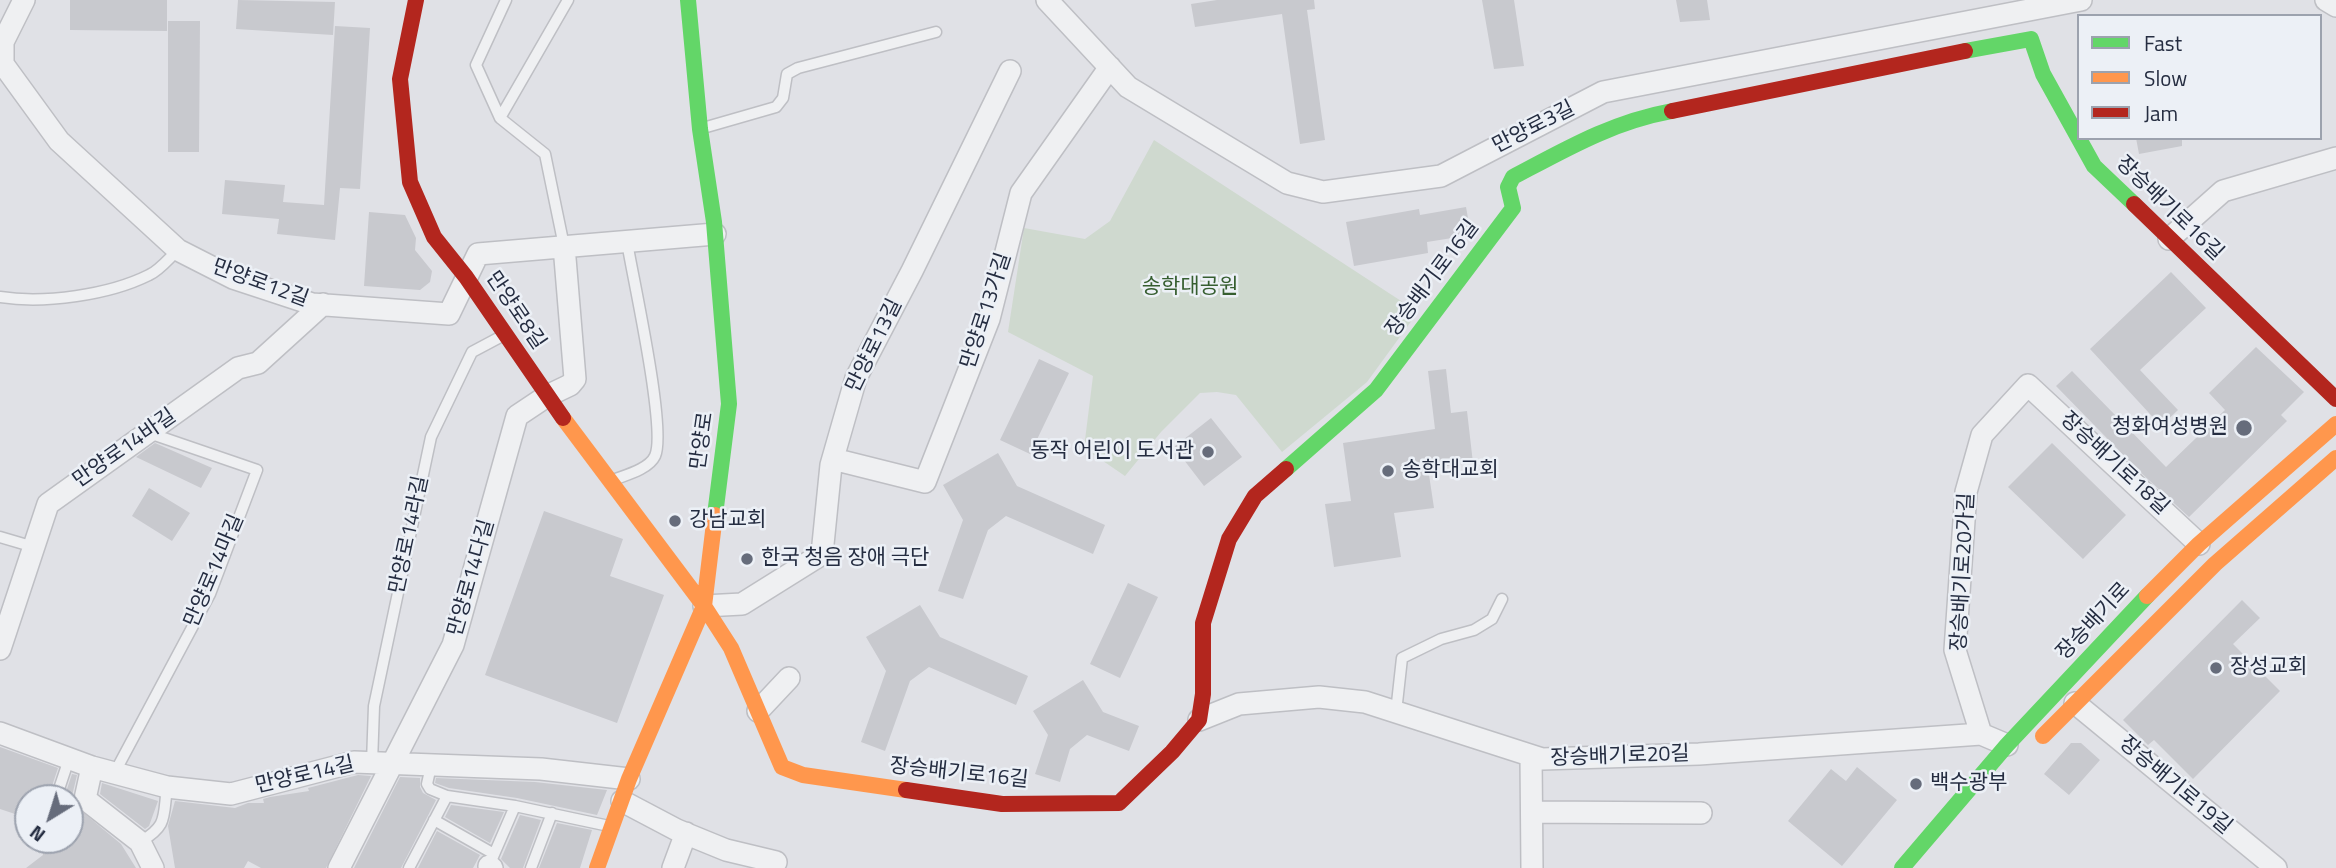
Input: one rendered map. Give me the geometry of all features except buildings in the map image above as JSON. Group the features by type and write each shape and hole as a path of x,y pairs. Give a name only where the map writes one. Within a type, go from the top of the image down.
{"street":[{"name":"만양로12길","path":"24,0 1,43 3,64 59,141 178,250 233,278 312,304 449,314 478,254 715,234"},
{"name":"만양로8길","path":"416,0 401,79 410,182 434,237 466,277 547,396 704,606"},
{"name":"만양로","path":"597,868 629,779 704,606 729,404 715,234 700,129 688,0"},
{"name":"만양로3길","path":"1047,0 1128,87 1287,183 1323,192 1441,176 1603,92 2081,0"},
{"path":"2326,0 2336,6"},
{"name":"장승배기로16길","path":"704,606 731,648 782,767 803,775 1002,804 1119,803 1172,752 1199,720 1203,694 1203,623 1229,538 1255,496 1376,390 1513,208 1508,187 1513,177 1595,133 1652,115 2031,39 2043,74 2077,135"},
{"name":"만양로13가길","path":"833,459 925,482 989,318 1021,193 1110,67"},
{"name":"만양로13길","path":"704,606 742,604 822,554 833,459 856,377 912,271 1010,71"},
{"name":"장승배기로16길","path":"2080,140 2094,166 2336,399"},
{"path":"2169,239 2222,191 2336,158"},
{"name":"만양로14다길","path":"339,868 381,763 453,645 517,416 547,396 570,385 575,379 564,246"},
{"name":"만양로14바길","path":"0,649 48,504 238,368 258,363 323,304"},
{"name":"장승배기로18길","path":"2028,385 2199,544"},
{"name":"장승배기로20가길","path":"1981,734 1955,650 1966,492 1982,435 2028,385"},
{"name":"장승배기로","path":"1902,868 2007,745 2122,622 2199,544 2336,424"},
{"name":"장승배기로","path":"2032,748 2074,703 2216,564 2336,458"},
{"path":"758,710 789,678"},
{"name":"장승배기로20길","path":"1199,720 1239,704 1319,697 1365,702 1542,759 1699,754 1981,734 2007,745"},
{"name":"장승배기로19길","path":"2074,703 2276,868"},
{"name":"만양로14길","path":"0,733 92,767 167,787 230,794 354,762 541,769 629,779"},
{"path":"1531,756 1532,868"},
{"path":"92,767 85,800 140,842 153,868"},
{"path":"621,801 726,850 776,862"},
{"path":"1532,813 1701,813"},
{"path":"673,868 686,833"}],"lane":[{"path":"506,0 476,65 500,118 545,154 564,246"},
{"path":"500,118 568,0"},
{"path":"700,129 776,107 783,98 787,74 798,68 936,32"},
{"path":"611,481 651,463 656,454 658,440 656,409 627,242"},
{"path":"0,297 26,301 62,298 127,284 152,274 178,250"},
{"name":"만양로14라길","path":"381,763 374,706 431,438 472,352 505,335"},
{"name":"만양로14마길","path":"115,772 210,594 257,470 148,433"},
{"path":"0,537 34,547"},
{"path":"1396,712 1402,658 1441,639 1474,630 1492,619 1502,599"},
{"path":"61,784 69,759"},
{"path":"431,766 427,784 430,789 447,796 515,806 612,826"},
{"path":"140,842 162,825 167,787"},
{"path":"409,868 447,796"},
{"path":"434,820 491,864 515,806"},
{"path":"531,868 552,813"}],"green space":[{"name":"송학대공원","path":"1154,140 1418,312 1367,382 1282,452 1236,395 1200,393 1161,432 1125,476 1084,448 1093,376 1008,332 1024,228 1085,239 1110,221"}],"traffic: fast":[{"path":"688,0 700,129 714,222 729,404 715,515"},
{"path":"1965,51 2031,39 2043,74 2077,135"},
{"path":"1286,469 1376,390 1513,208 1508,187 1513,177 1609,129 1672,111"},
{"path":"2080,140 2094,166 2134,204"},
{"path":"1902,868 2007,745 2147,596"}],"traffic: slow":[{"path":"563,418 704,606 731,648 782,767 803,775 906,790"},
{"path":"2147,596 2199,544 2336,424"},
{"path":"2043,736 2215,564 2336,458"},
{"path":"597,868 629,779 704,606 715,515"}],"traffic: jam":[{"path":"416,0 400,79 410,182 434,237 466,277 563,418"},
{"path":"1672,111 1965,51"},
{"path":"2134,204 2336,399"},
{"path":"906,790 1002,804 1119,803 1172,752 1199,720 1203,694 1203,623 1229,539 1255,496 1286,469"}],"place":[{"name":"청화여성병원","path":"2244,428"},
{"name":"동작 어린이 도서관","path":"1208,452"},
{"name":"송학대교회","path":"1388,471"},
{"name":"강남교회","path":"675,521"},
{"name":"한국 청음 장애 극단","path":"747,559"},
{"name":"장성교회","path":"2216,668"},
{"name":"백수광부","path":"1916,784"}]}
